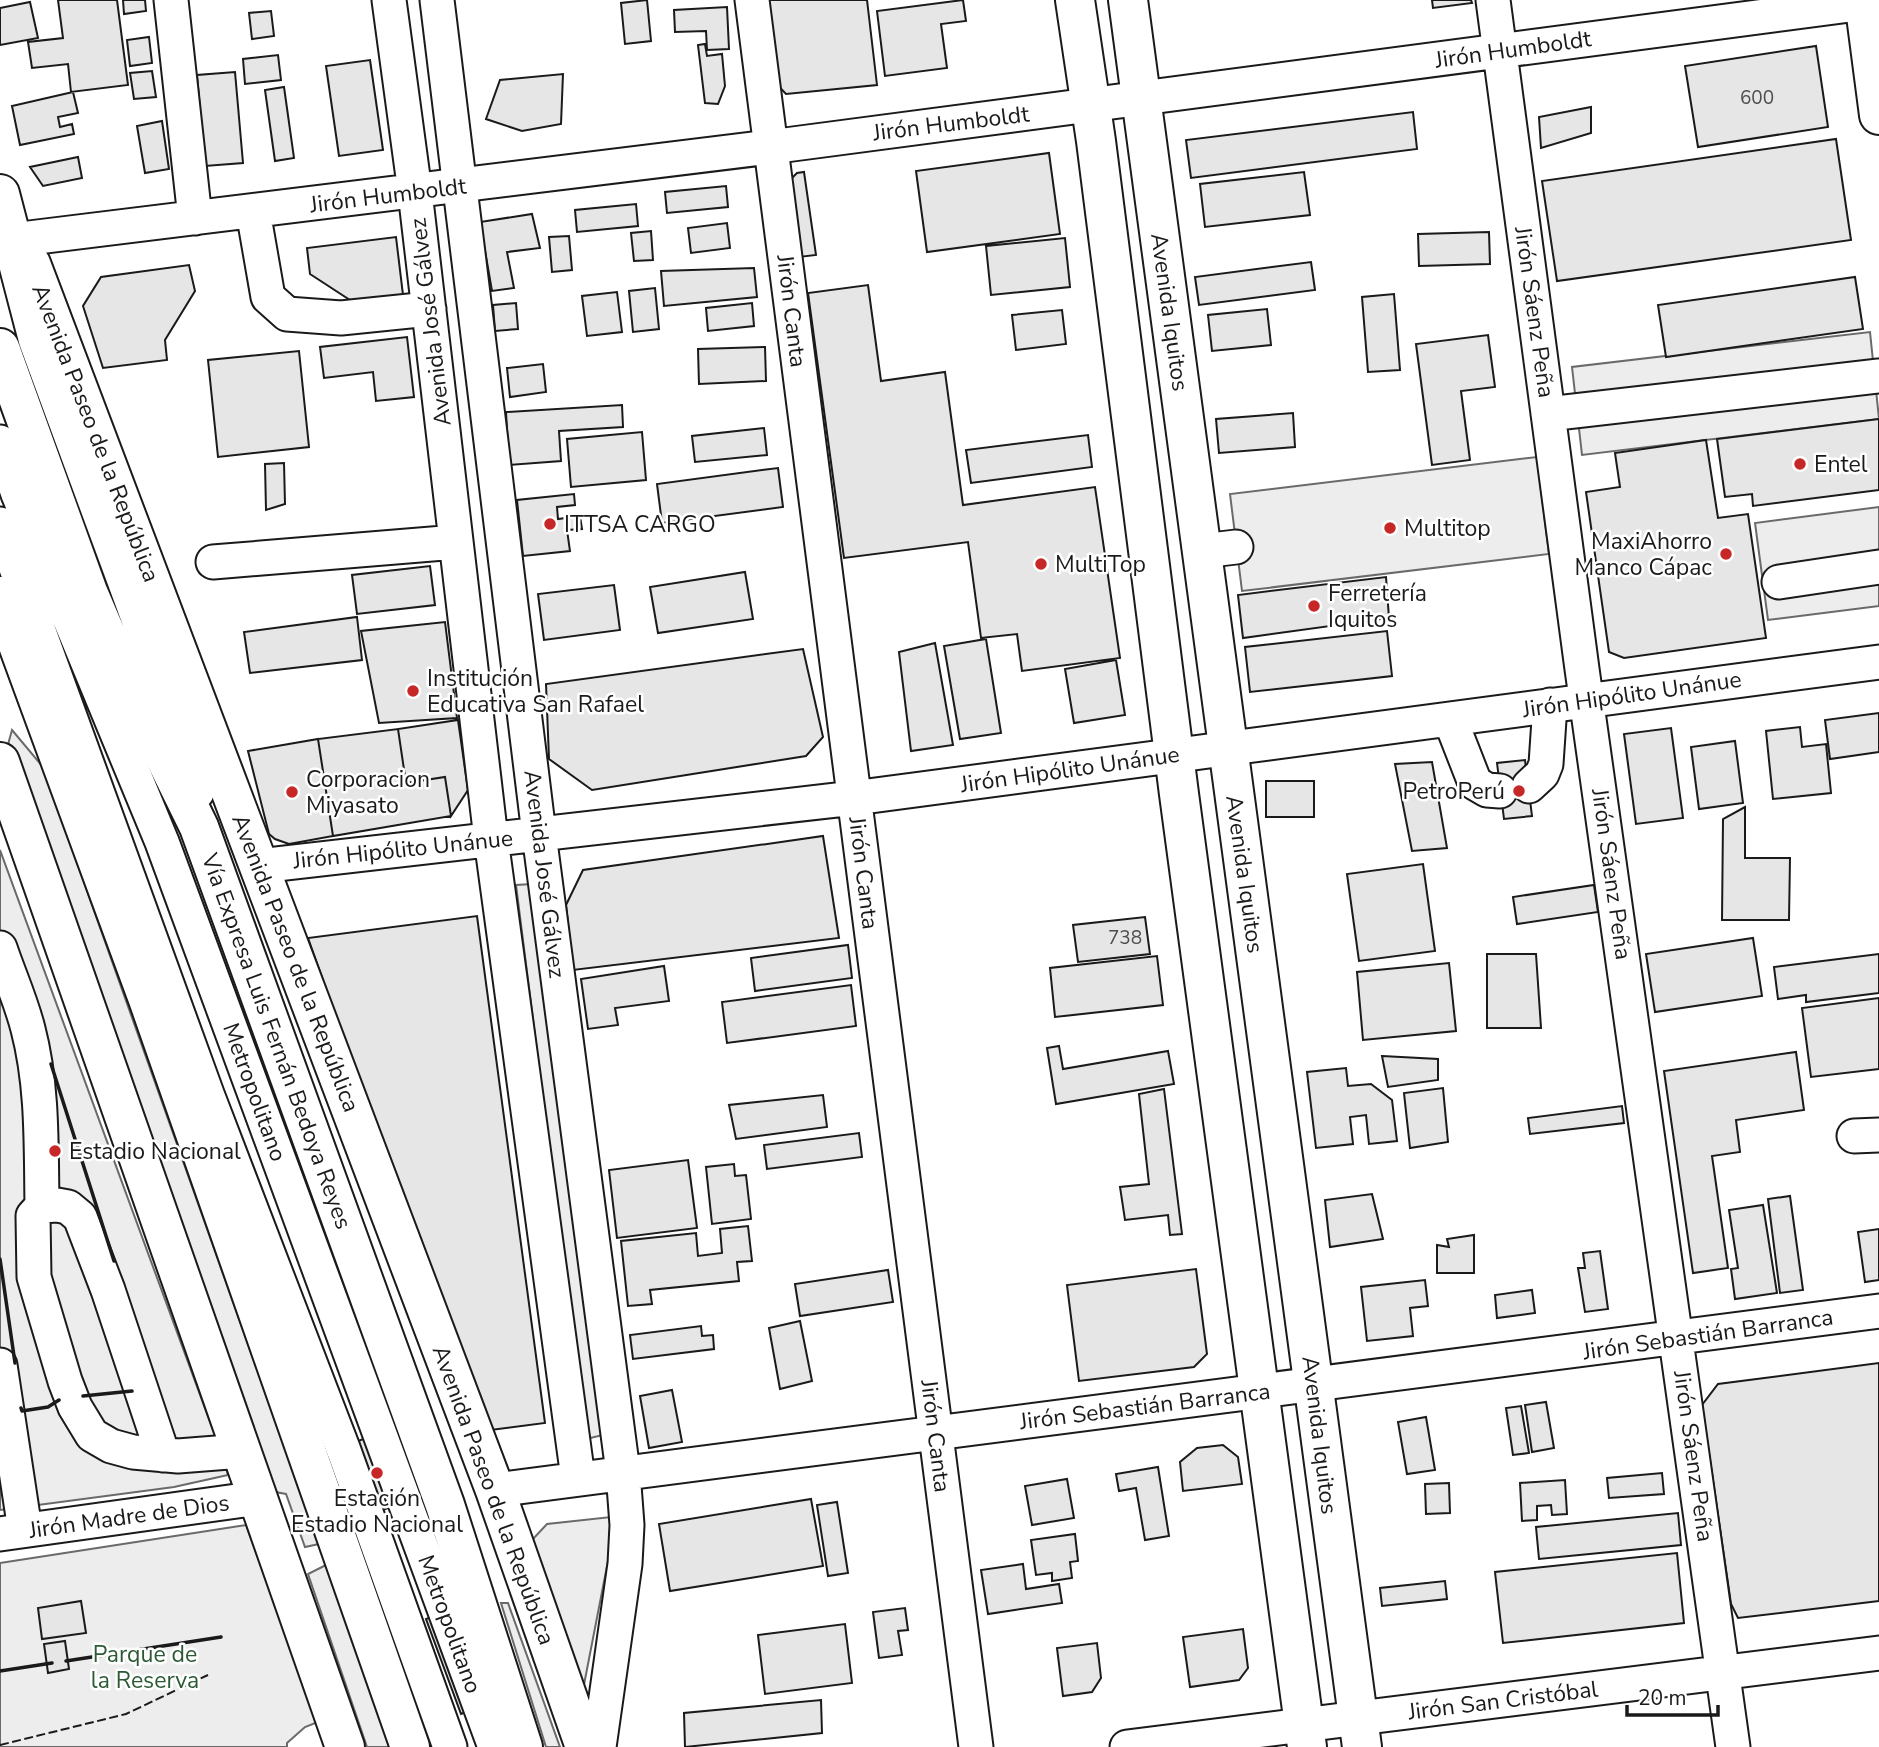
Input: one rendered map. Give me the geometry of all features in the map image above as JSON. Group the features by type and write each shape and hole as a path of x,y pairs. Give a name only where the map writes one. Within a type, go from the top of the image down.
{"main road":[{"path":"1075,0 1306,1736"},
{"name":"Avenida Iquitos","path":"1128,0 1141,98 1219,549 1228,748 1360,1733"},
{"path":"1869,1 1879,115"},
{"name":"Avenida Paseo de la República","path":"0,182 495,1490 585,1747"},
{"path":"0,194 38,340 191,755 199,827"},
{"name":"Vía Expresa Luis Fernán Bedoya Reyes","path":"0,348 88,592 117,660 199,827 432,1469 523,1747"},
{"path":"0,596 149,1002 410,1747"},
{"path":"0,655 37,695"},
{"path":"0,762 345,1747"}],"street":[{"path":"171,0 195,218"},
{"name":"Avenida José Gálvez","path":"389,0 415,192 491,839 578,1478"},
{"name":"Avenida José Gálvez","path":"437,0 539,834 623,1472 627,1525 625,1564 599,1747"},
{"name":"Jirón Canta","path":"752,0 976,1747"},
{"name":"Jirón Sáenz Peña","path":"1493,0 1548,414 1552,508 1587,700 1733,1747"},
{"name":"Jirón Humboldt","path":"21,239 771,147 1869,1"},
{"path":"253,211 268,297 287,314 341,318 429,309"},
{"path":"1548,414 1879,376"},
{"name":"Metropolitano","path":"0,442 18,494 162,842 495,1747"},
{"name":"Metropolitano","path":"0,524 207,1094 339,1438 450,1747"},
{"path":"213,562 456,542"},
{"path":"1779,582 1879,567"},
{"name":"Jirón Hipólito Unánue","path":"259,866 855,798 1879,662"},
{"path":"1450,719 1475,783 1487,790 1515,789 1542,774 1546,764 1550,705"},
{"path":"0,948 28,1029 40,1108 42,1206 33,1216 34,1277 75,1407 92,1435 111,1446 133,1452 178,1456 242,1451"},
{"path":"42,1206 68,1207 80,1217 163,1455"},
{"name":"Jirón Sebastián Barranca","path":"495,1490 1879,1311"},
{"path":"0,1365 12,1532"},
{"name":"Jirón Madre de Dios","path":"12,1532 258,1498"},
{"name":"Jirón San Cristóbal","path":"1127,1747 1360,1733 1723,1672 1879,1653"}],"shaded area":[{"path":"1870,332 1879,419 1582,455 1572,367"},
{"name":"Multitop","path":"1537,457 1549,554 1242,591 1230,494"},
{"path":"1879,507 1879,606 1768,620 1755,523"},
{"path":"12,730 43,767 319,1544 305,1547 286,1494 270,1491 7,748"},
{"name":"Estadio Nacional","path":"0,850 228,1475 174,1487 0,1510"},
{"path":"532,884 603,1435 586,1439 516,885"},
{"path":"611,1517 614,1530 582,1695 532,1540 547,1524"},
{"name":"Parque de la Reserva","path":"246,1525 318,1722 305,1727 287,1743 287,1747 0,1747 0,1563"},
{"path":"330,1563 395,1747 367,1747 308,1574"},
{"path":"501,1603 508,1603 560,1747 546,1747"}],"building":[{"path":"58,0 117,0 128,85 71,92 68,64 32,68 28,42 63,38"},
{"path":"123,0 145,0 146,11 124,14"},
{"path":"647,0 651,41 625,44 621,3"},
{"path":"760,0 867,0 877,85 786,94 769,76"},
{"path":"963,0 966,21 941,24 947,68 885,76 877,11"},
{"path":"1432,0 1471,0 1472,3 1433,8"},
{"path":"30,2 38,38 0,45 0,8"},
{"path":"727,7 729,49 707,50 706,31 675,32 674,10"},
{"path":"271,11 274,36 252,39 249,13"},
{"path":"149,37 152,63 130,66 127,40"},
{"path":"705,44 707,56 722,54 725,86 718,104 705,103 698,45"},
{"path":"1816,46 1828,127 1698,147 1685,66"},
{"path":"278,55 281,80 245,84 243,59"},
{"path":"370,60 383,150 339,156 326,66"},
{"path":"152,71 156,97 134,99 130,73"},
{"path":"235,72 243,163 205,166 197,75"},
{"path":"563,74 561,124 522,131 486,119 500,80"},
{"path":"284,87 294,158 275,161 265,90"},
{"path":"73,92 78,113 58,117 60,127 72,124 74,134 20,145 12,106"},
{"path":"1591,107 1591,133 1541,148 1539,117"},
{"path":"1413,112 1417,149 1191,178 1186,140"},
{"path":"162,121 169,169 145,173 137,126"},
{"path":"1836,139 1851,240 1557,281 1542,181"},
{"path":"1049,153 1060,234 927,252 916,171"},
{"path":"78,157 82,178 43,186 30,167"},
{"path":"804,172 816,255 791,258 781,189 797,173"},
{"path":"1304,172 1310,215 1205,227 1200,184"},
{"path":"726,186 728,207 667,213 665,192"},
{"path":"636,204 638,226 577,232 575,210"},
{"path":"532,214 540,248 507,252 514,288 492,291 480,222"},
{"path":"727,223 730,248 691,253 688,228"},
{"path":"651,231 653,260 634,261 631,233"},
{"path":"1489,232 1490,264 1419,266 1418,234"},
{"path":"569,236 572,270 552,272 549,237"},
{"path":"396,237 403,295 353,302 310,274 307,248"},
{"path":"1065,238 1070,287 991,295 986,246"},
{"path":"1311,262 1315,290 1199,305 1195,277"},
{"path":"189,265 195,291 165,340 167,360 103,368 83,306 101,277"},
{"path":"754,268 757,297 664,306 661,271"},
{"path":"1855,277 1863,329 1666,357 1658,305"},
{"path":"868,285 881,381 945,372 963,505 1095,487 1120,658 1022,671 1017,634 981,638 968,542 844,558 808,293"},
{"path":"655,288 659,329 633,332 629,291"},
{"path":"617,292 622,332 587,336 582,296"},
{"path":"1394,294 1400,370 1368,372 1362,297"},
{"path":"516,303 518,329 495,331 493,305"},
{"path":"752,303 754,326 708,331 706,308"},
{"path":"1267,309 1271,345 1212,351 1208,315"},
{"path":"1062,310 1066,344 1016,350 1012,315"},
{"path":"1488,335 1495,387 1461,391 1470,460 1432,465 1416,344"},
{"path":"407,337 414,397 376,401 373,372 324,378 320,347"},
{"path":"765,347 766,381 699,384 698,349"},
{"path":"299,351 309,447 218,457 208,360"},
{"path":"543,364 546,392 510,397 507,368"},
{"path":"622,405 623,427 559,431 561,461 509,465 506,412"},
{"path":"1293,413 1295,447 1219,453 1216,419"},
{"name":"Entel","path":"1879,419 1879,490 1753,506 1752,494 1725,497 1717,439"},
{"path":"764,428 767,455 695,462 692,436"},
{"path":"642,432 646,480 571,487 567,439"},
{"path":"1088,435 1092,467 971,483 966,450"},
{"path":"1706,440 1718,518 1748,514 1766,638 1624,658 1609,652 1586,492 1620,487 1615,453"},
{"path":"284,463 285,504 266,510 265,464"},
{"path":"778,468 783,507 662,523 657,484"},
{"name":"ITTSA CARGO","path":"574,494 575,505 557,507 558,519 580,516 582,529 567,530 570,551 523,556 517,500"},
{"path":"430,566 435,605 357,614 352,575"},
{"path":"745,572 753,619 658,633 650,587"},
{"name":"Ferretería Iquitos","path":"1386,577 1389,618 1243,638 1238,595"},
{"path":"614,585 620,630 544,640 538,594"},
{"path":"357,617 362,660 250,673 244,632"},
{"name":"Institución Educativa San Rafael","path":"445,622 457,718 379,723 361,631"},
{"path":"1387,631 1392,676 1250,692 1245,647"},
{"path":"986,639 1001,733 960,739 944,646"},
{"path":"935,643 953,745 911,751 899,652"},
{"path":"803,649 823,737 806,756 592,790 549,759 546,684"},
{"path":"1116,660 1125,715 1074,723 1065,669"},
{"path":"1879,713 1879,752 1830,759 1825,720"},
{"path":"458,720 468,790 451,816 445,777 406,783 398,729"},
{"path":"1800,727 1802,747 1826,744 1831,793 1773,799 1766,731"},
{"path":"1671,728 1683,818 1636,824 1624,734"},
{"path":"398,729 406,783 445,777 451,816 333,836 318,739"},
{"name":"Corporacion Miyasato","path":"318,739 333,836 289,844 269,834 248,751"},
{"path":"1735,741 1743,803 1699,809 1691,747"},
{"path":"1525,760 1532,816 1504,819 1497,763"},
{"path":"1432,762 1447,848 1412,851 1395,764"},
{"path":"1266,781 1314,781 1314,817 1266,817"},
{"path":"1745,807 1745,858 1790,858 1789,920 1722,920 1723,819"},
{"path":"823,836 839,938 573,970 566,905 583,870"},
{"path":"1423,864 1435,951 1359,961 1347,874"},
{"path":"1594,885 1598,912 1517,924 1513,897"},
{"path":"477,916 545,1423 483,1431 308,938"},
{"path":"1145,917 1150,954 1078,962 1073,925"},
{"path":"1753,938 1762,996 1655,1012 1646,954"},
{"path":"848,945 852,978 755,991 751,958"},
{"path":"1487,954 1536,954 1541,1028 1487,1028"},
{"path":"1879,954 1879,993 1806,1002 1806,995 1778,999 1774,967"},
{"path":"1157,956 1163,1005 1055,1017 1050,968"},
{"path":"1449,963 1456,1031 1363,1040 1357,972"},
{"path":"664,966 669,1001 615,1008 618,1025 588,1029 581,979"},
{"path":"851,985 856,1026 727,1043 722,1002"},
{"path":"1879,998 1879,1069 1811,1077 1802,1008"},
{"path":"1059,1046 1063,1069 1168,1051 1174,1084 1056,1104 1047,1048"},
{"path":"1796,1052 1804,1110 1736,1120 1740,1152 1712,1156 1728,1268 1693,1273 1664,1071"},
{"path":"1382,1056 1438,1059 1438,1080 1388,1087"},
{"path":"1346,1068 1348,1086 1371,1084 1392,1100 1397,1141 1369,1144 1366,1115 1350,1117 1353,1144 1316,1148 1307,1072"},
{"path":"1443,1088 1448,1142 1410,1148 1404,1093"},
{"path":"1164,1089 1182,1234 1170,1235 1168,1215 1125,1220 1120,1187 1149,1184 1139,1094"},
{"path":"823,1095 827,1127 736,1139 729,1105"},
{"path":"1622,1106 1624,1123 1530,1134 1528,1118"},
{"path":"859,1133 862,1157 767,1169 764,1145"},
{"path":"688,1160 697,1228 617,1238 609,1170"},
{"path":"734,1164 735,1176 746,1175 751,1219 712,1224 706,1167"},
{"path":"1372,1194 1383,1239 1330,1247 1325,1200"},
{"path":"1790,1196 1803,1290 1780,1293 1768,1199"},
{"path":"1763,1205 1777,1293 1735,1299 1731,1269 1738,1268 1729,1210"},
{"path":"748,1226 752,1261 737,1262 739,1281 650,1290 652,1304 628,1306 621,1241 696,1233 698,1256 722,1253 720,1229"},
{"path":"1879,1229 1879,1280 1865,1282 1858,1232"},
{"path":"1474,1235 1474,1273 1437,1273 1437,1245 1449,1247 1447,1239"},
{"path":"1600,1251 1608,1309 1585,1312 1578,1268 1585,1268 1583,1253"},
{"path":"1196,1269 1207,1354 1194,1367 1079,1381 1067,1285"},
{"path":"888,1270 893,1302 800,1316 795,1284"},
{"path":"1425,1280 1428,1306 1410,1308 1413,1336 1367,1341 1361,1287"},
{"path":"1532,1290 1535,1313 1497,1318 1495,1295"},
{"path":"800,1321 812,1381 780,1389 769,1328"},
{"path":"701,1326 702,1336 713,1335 714,1349 633,1359 630,1335"},
{"path":"1879,1363 1879,1601 1738,1618 1731,1604 1702,1405 1718,1384"},
{"path":"672,1390 682,1442 649,1448 640,1396"},
{"path":"1546,1402 1554,1448 1532,1452 1525,1405"},
{"path":"1521,1406 1529,1453 1513,1455 1506,1408"},
{"path":"1426,1417 1435,1470 1407,1474 1398,1422"},
{"name":"Estación Estadio Nacional","path":"370,1436 398,1504 383,1510 356,1442"},
{"path":"1223,1445 1238,1457 1242,1484 1183,1491 1180,1462 1197,1448"},
{"path":"1158,1467 1169,1536 1145,1540 1136,1488 1119,1491 1116,1474"},
{"path":"1662,1473 1664,1494 1609,1498 1607,1478"},
{"path":"1067,1479 1074,1518 1032,1525 1025,1486"},
{"path":"1565,1480 1567,1514 1552,1515 1551,1505 1537,1506 1537,1520 1522,1521 1520,1483"},
{"path":"1449,1483 1450,1513 1426,1514 1425,1484"},
{"path":"811,1499 823,1566 670,1591 659,1524"},
{"path":"837,1502 848,1573 828,1576 817,1505"},
{"path":"1678,1513 1681,1545 1539,1559 1536,1527"},
{"path":"1075,1534 1078,1561 1070,1562 1072,1578 1052,1581 1052,1573 1036,1575 1031,1540"},
{"path":"1677,1553 1684,1623 1503,1643 1495,1572"},
{"path":"1023,1564 1026,1589 1059,1584 1062,1603 988,1614 981,1570"},
{"path":"1445,1581 1447,1599 1382,1606 1380,1588"},
{"path":"81,1601 86,1633 42,1639 38,1608"},
{"path":"905,1608 908,1630 898,1631 902,1655 879,1658 873,1612"},
{"path":"439,1614 474,1709 461,1714 426,1619"},
{"path":"845,1624 852,1683 765,1694 758,1635"},
{"path":"1243,1629 1248,1668 1239,1680 1190,1687 1183,1637"},
{"path":"65,1641 69,1669 48,1673 44,1644"},
{"path":"1097,1643 1101,1678 1092,1692 1063,1696 1057,1648"},
{"path":"821,1700 822,1733 685,1747 684,1713"}],"fence":[{"path":"0,1745 126,1714 208,1675"}],"wall":[{"path":"51,1064 114,1261"},
{"path":"0,1259 15,1363"},
{"path":"83,1396 132,1391"},
{"path":"21,1408 22,1411 48,1407 59,1400"},
{"path":"66,1661 221,1637"},
{"path":"0,1671 52,1663"}],"place":[{"name":"Entel","path":"1800,464"},
{"name":"ITTSA CARGO","path":"550,524"},
{"name":"Multitop","path":"1390,528"},
{"name":"MaxiAhorro Manco Cápac","path":"1726,554"},
{"name":"MultiTop","path":"1041,564"},
{"name":"Ferretería Iquitos","path":"1314,606"},
{"name":"Institución Educativa San Rafael","path":"413,691"},
{"name":"PetroPerú","path":"1519,791"},
{"name":"Corporacion Miyasato","path":"292,792"},
{"name":"Estadio Nacional","path":"55,1151"},
{"name":"Estación Estadio Nacional","path":"377,1473"}]}
